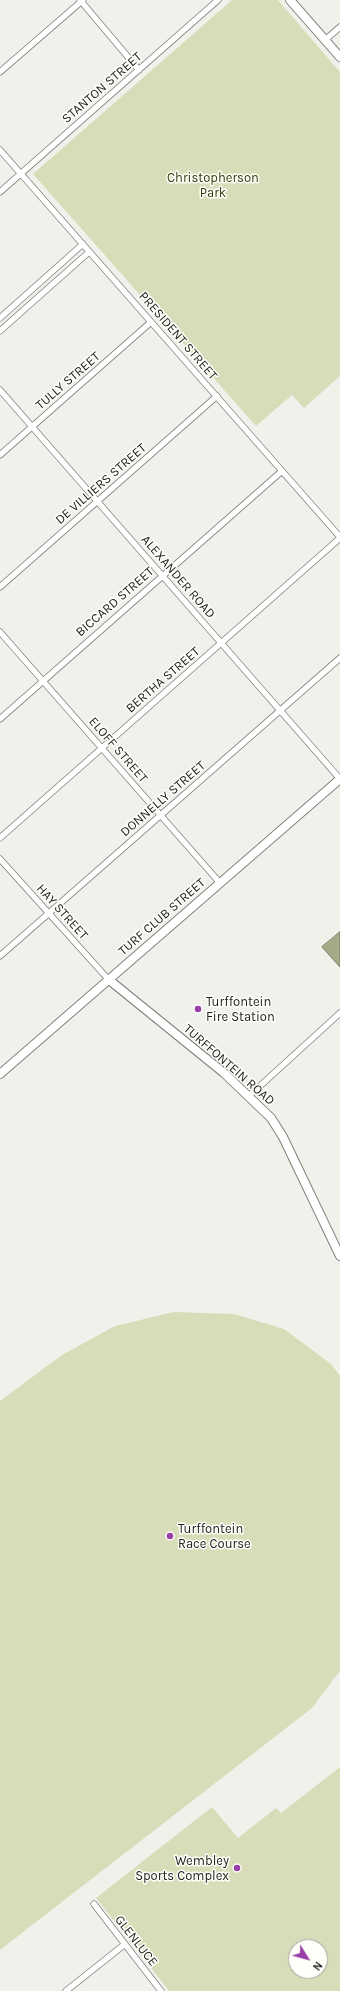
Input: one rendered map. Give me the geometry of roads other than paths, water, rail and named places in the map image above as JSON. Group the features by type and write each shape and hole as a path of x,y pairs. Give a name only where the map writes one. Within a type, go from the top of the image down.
{"main road":[{"path":"290,0 340,57"},
{"name":"TURF CLUB STREET","path":"0,1074 340,779"},
{"name":"TURFFONTEIN ROAD","path":"108,979 250,1096 271,1118 283,1137 340,1256"}],"street":[{"name":"STANTON STREET","path":"0,192 218,0"},
{"path":"0,72 81,1 139,70"},
{"path":"325,40 340,27"},
{"name":"PRESIDENT STREET","path":"0,150 340,538"},
{"path":"0,318 83,244"},
{"path":"0,331 89,252"},
{"path":"24,296 30,304"},
{"name":"TULLY STREET","path":"0,456 152,322"},
{"name":"ALEXANDER ROAD","path":"0,390 340,779"},
{"name":"DE VILLIERS STREET","path":"0,587 217,396"},
{"name":"BICCARD STREET","path":"0,719 282,471"},
{"name":"BERTHA STREET","path":"0,838 340,538"},
{"name":"ELOFF STREET","path":"0,632 220,882"},
{"name":"DONNELLY STREET","path":"0,956 340,658"},
{"name":"HAY STREET","path":"0,859 108,979"},
{"path":"250,1096 340,1013"},
{"name":"GLENLUCE","path":"94,1904 161,1991"},
{"path":"66,1991 125,1944"}],"place":[{"name":"Turffontein Fire Station","path":"198,1009"},
{"name":"Turffontein Race Course","path":"170,1536"},
{"name":"Wembley Sports Complex","path":"237,1868"}],"park label":[{"name":"Christopherson Park","path":"213,186"}]}
